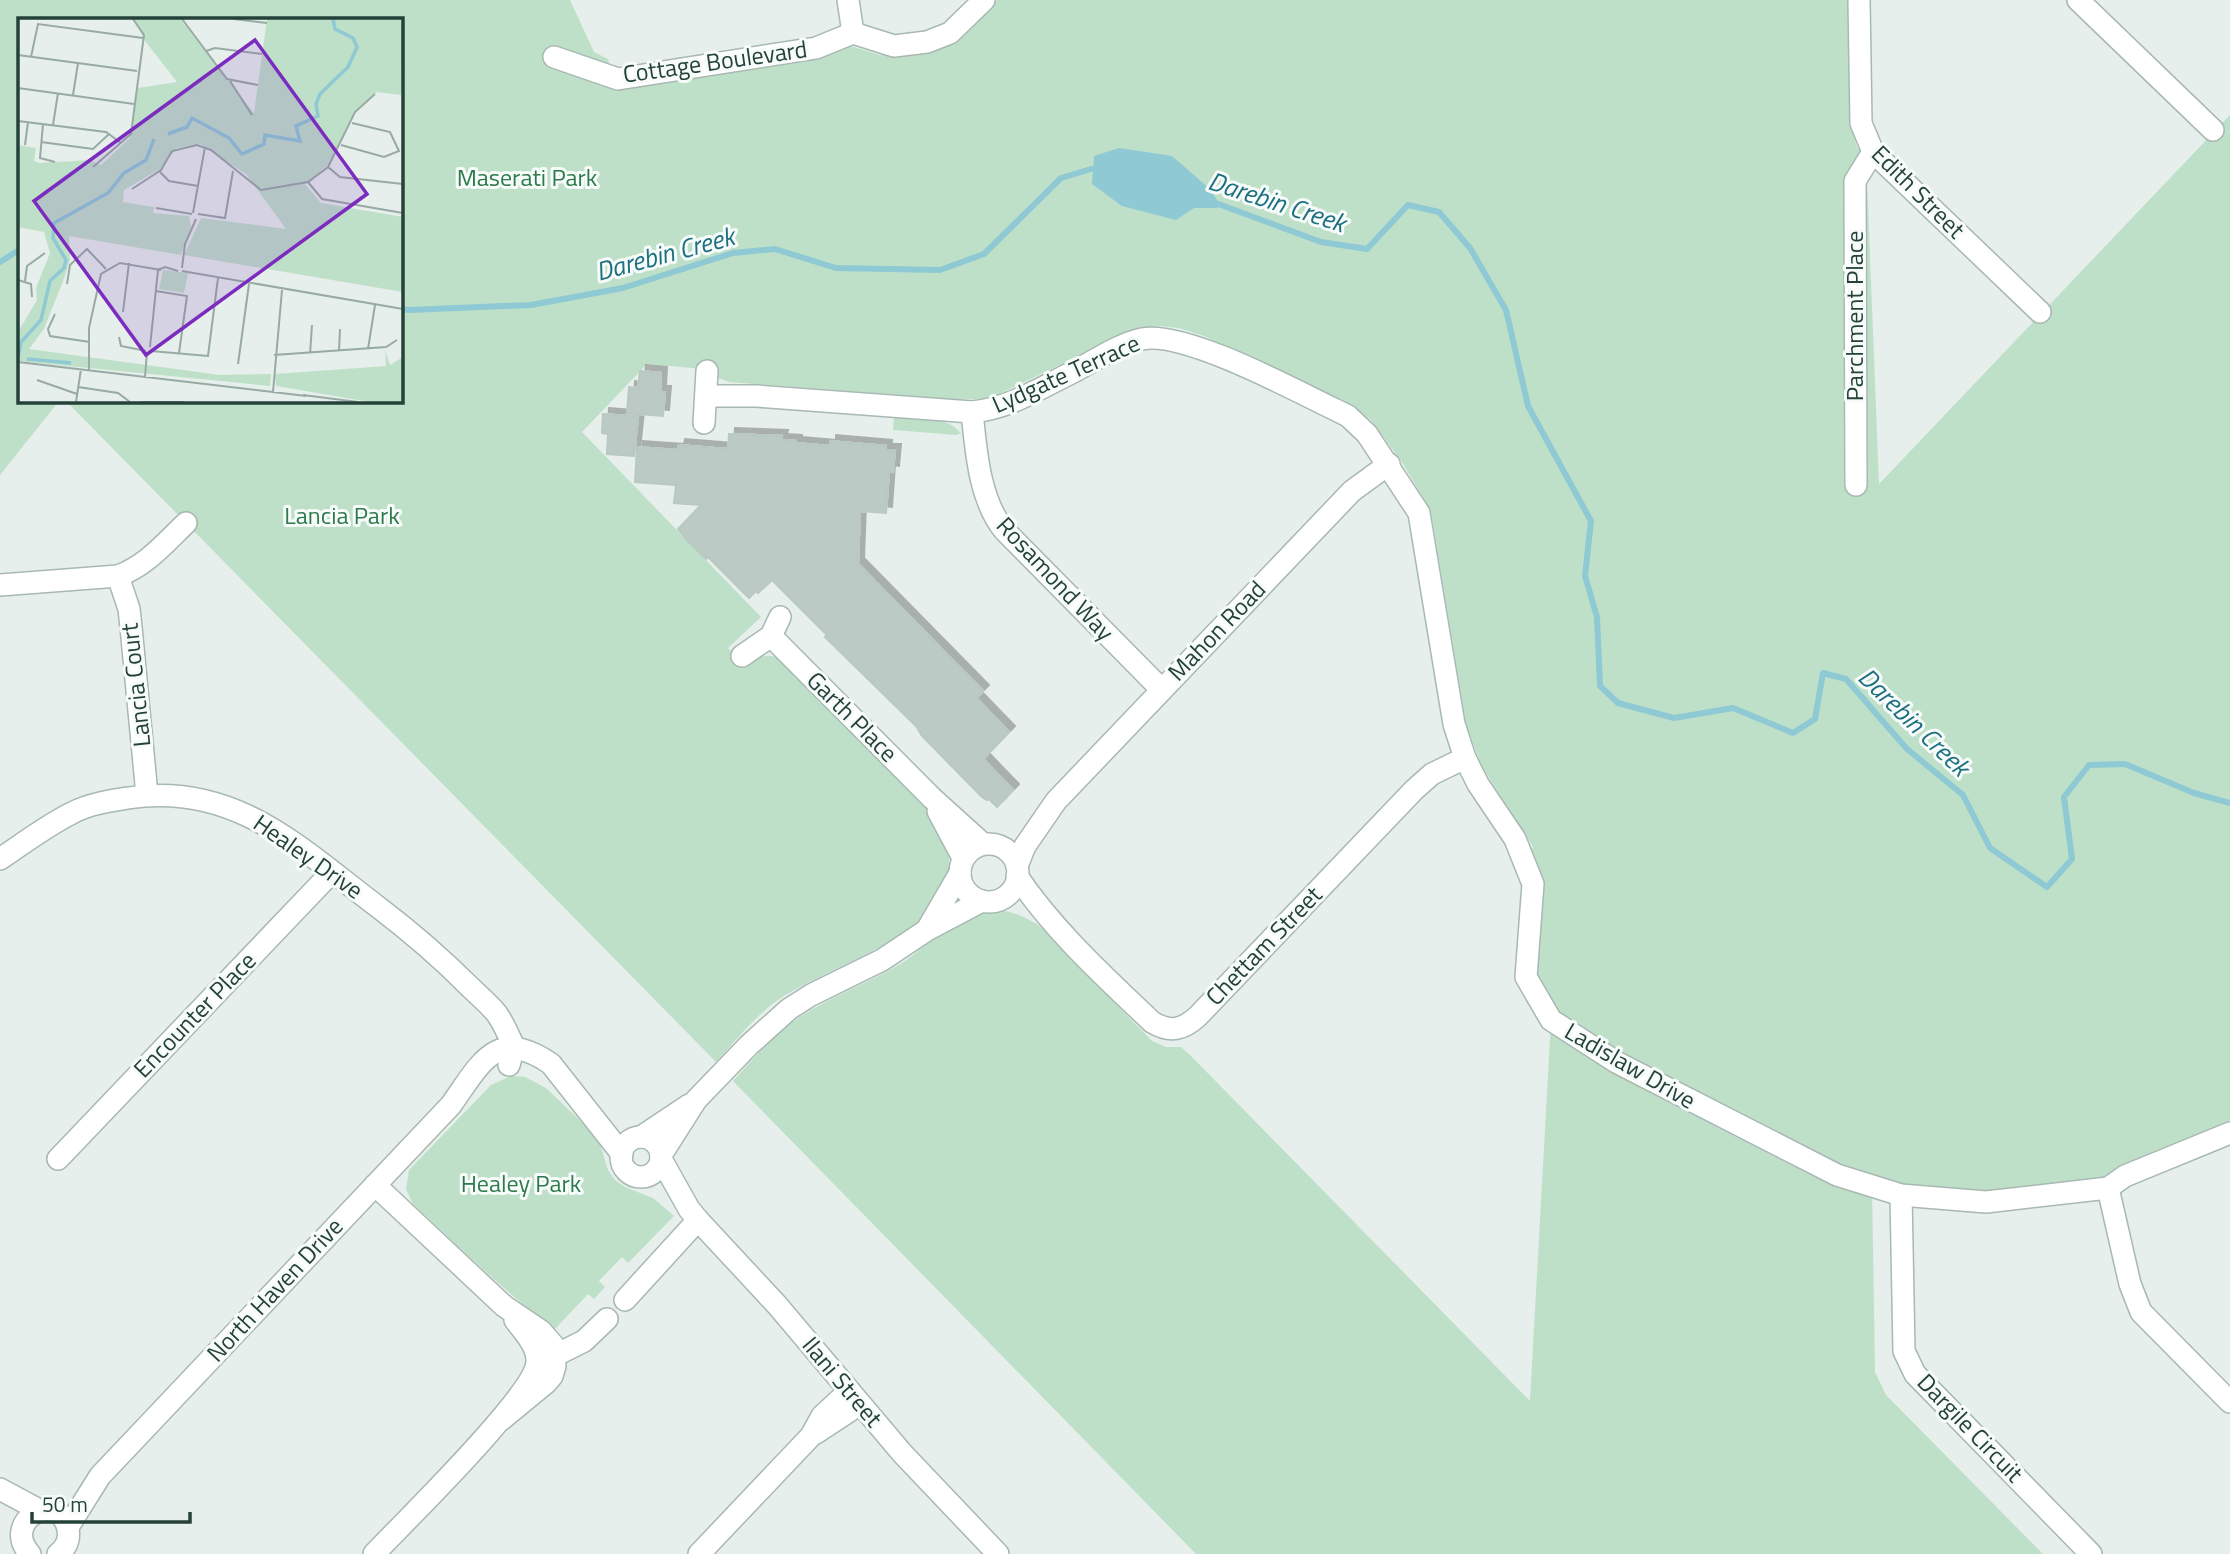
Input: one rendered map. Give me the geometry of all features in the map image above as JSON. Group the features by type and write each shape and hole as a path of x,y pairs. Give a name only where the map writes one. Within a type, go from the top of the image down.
{"street":[{"path":"848,0 853,33 894,46 928,42 950,33 984,0"},
{"name":"Edith Street","path":"1859,0 1861,123 1873,152 2040,312"},
{"path":"2078,0 2213,130"},
{"name":"Cottage Boulevard","path":"554,57 618,79 816,48 853,33"},
{"name":"Parchment Place","path":"1856,485 1855,181 1873,152"},
{"name":"Lydgate Terrace","path":"706,396 759,396 972,412 1004,406 1133,342 1169,338 1200,348 1348,416 1367,434 1389,464"},
{"path":"704,423 707,371"},
{"name":"Rosamond Way","path":"972,412 982,476 994,517 1161,689"},
{"name":"Mahon Road","path":"1017,871 1025,846 1052,805 1352,491 1389,464"},
{"name":"Ladislaw Drive","path":"1389,464 1413,502 1423,528 1454,724 1465,758 1478,784 1515,839 1533,884 1526,977 1551,1020 1616,1062 1813,1163 1837,1175 1901,1195 1986,1202 2108,1188 2125,1176 2230,1133"},
{"path":"0,585 118,576 144,563 186,523"},
{"name":"Lancia Court","path":"118,576 129,609 147,795"},
{"name":"Garth Place","path":"742,656 776,626 932,798 990,844"},
{"name":"Chettam Street","path":"1017,871 1031,897 1060,930 1152,1022 1171,1030 1181,1028 1206,1008 1422,781 1465,758"},
{"name":"Healey Drive","path":"0,859 74,811 103,802 147,795 177,795 205,799 234,808 268,825 409,930 475,992 507,1054"},
{"name":"Garth Place","path":"932,798 962,866"},
{"name":"Mahon Road","path":"990,844 1052,805"},
{"path":"571,1090 622,1154 624,1167 634,1176 652,1174 657,1170 661,1157 696,1100 756,1038 789,1009 811,995 882,960 927,930 1011,891 1017,871 1009,852 990,844 969,852 927,930"},
{"path":"962,866 966,891 990,900"},
{"name":"Encounter Place","path":"57,1158 332,872"},
{"name":"Chettam Street","path":"990,900 1024,910 1060,930"},
{"path":"507,1054 571,1090 639,1137 652,1140 660,1149 661,1157"},
{"name":"North Haven Drive","path":"21,1544 26,1517 44,1510 100,1476 451,1105 492,1072 507,1054"},
{"path":"622,1154 626,1144 696,1100"},
{"name":"Ilani Street","path":"661,1157 693,1214"},
{"name":"Ilani Street","path":"640,1177 693,1214 745,1268 901,1453 998,1554"},
{"path":"374,1554 501,1420 546,1383 555,1366 556,1355 549,1338 505,1306 376,1185"},
{"path":"2108,1188 2130,1284 2141,1312 2230,1402"},
{"name":"Dargile Circuit","path":"1901,1195 1903,1351 1915,1374 2091,1554"},
{"path":"625,1300 693,1214"},
{"path":"501,1420 535,1371 537,1362 532,1343 505,1306"},
{"path":"556,1355 584,1342 607,1319"},
{"path":"699,1554 811,1436 838,1421 855,1397"},
{"name":"North Haven Drive","path":"68,1544 100,1476"},
{"path":"0,1489 64,1519 68,1544"},
{"path":"0,1498 21,1544"}],"green space":[{"path":"0,0 570,0 594,52 608,59 615,87 844,44 880,55 899,56 976,22 997,0 1848,0 1850,123 1857,147 1872,166 1867,180 1879,484 2230,115 2230,1133 2125,1176 1986,1202 1872,1186 1875,1372 1886,1395 2043,1554 1196,1554 733,1081 794,1021 902,963 962,919 990,910 1022,916 1042,928 1152,1041 1166,1047 1181,1047 1192,1057 1530,1401 1551,1020 1526,977 1523,858 1533,847 1481,765 1466,723 1431,511 1401,461 1371,420 1345,401 1204,336 1179,328 1159,326 1135,329 989,399 954,399 729,382 718,378 715,370 647,364 582,432 761,617 728,648 745,666 763,656 783,660 922,801 932,813 948,850 947,881 932,907 908,929 878,948 774,1002 716,1062 67,402 402,402 402,18 18,18 18,402 58,402 0,475"},
{"path":"894,417 939,421 955,427 961,433 957,435 893,430"},
{"name":"Healey Park","path":"511,1076 525,1077 546,1088 599,1141 608,1170 615,1180 653,1198 674,1216 628,1263 622,1257 599,1281 605,1287 594,1299 588,1294 555,1329 500,1285 413,1204 406,1189 409,1170 491,1085"}],"water":[{"path":"1119,148 1172,156 1211,190 1220,205 1217,208 1194,208 1176,220 1122,206 1092,184 1094,156"}],"building":[{"path":"640,371 661,373 660,392 665,392 663,416 627,413 629,387 638,388"},
{"path":"603,414 638,417 634,456 607,454 608,434 602,433"},
{"path":"729,434 782,436 781,440 830,446 830,441 886,446 886,450 895,450 893,472 889,471 886,513 860,511 858,564 983,691 976,698 1009,732 983,759 1013,790 997,807 989,799 982,797 772,580 749,598 688,541 678,529 701,505 674,503 676,485 635,482 637,447 678,450 679,445 728,449"}],"waterway":[{"name":"Darebin Creek","path":"402,309 531,305 623,288 733,253 775,249 836,268 940,270 984,254 1061,178 1099,169"},
{"name":"Darebin Creek","path":"1213,202 1321,242 1367,249 1408,205 1439,212 1470,248 1506,310 1528,406 1591,521 1585,576 1597,617 1600,686 1618,703 1674,718 1733,708 1793,733 1815,719 1823,673 1846,679 1907,749 1963,795 1990,848 2047,887 2072,859 2064,797 2089,765 2125,764 2194,793 2230,803"},
{"name":"Darebin Creek","path":"0,262 18,251"}],"park label":[{"name":"Maserati Park","path":"527,178"},
{"name":"Lancia Park","path":"342,516"}]}
